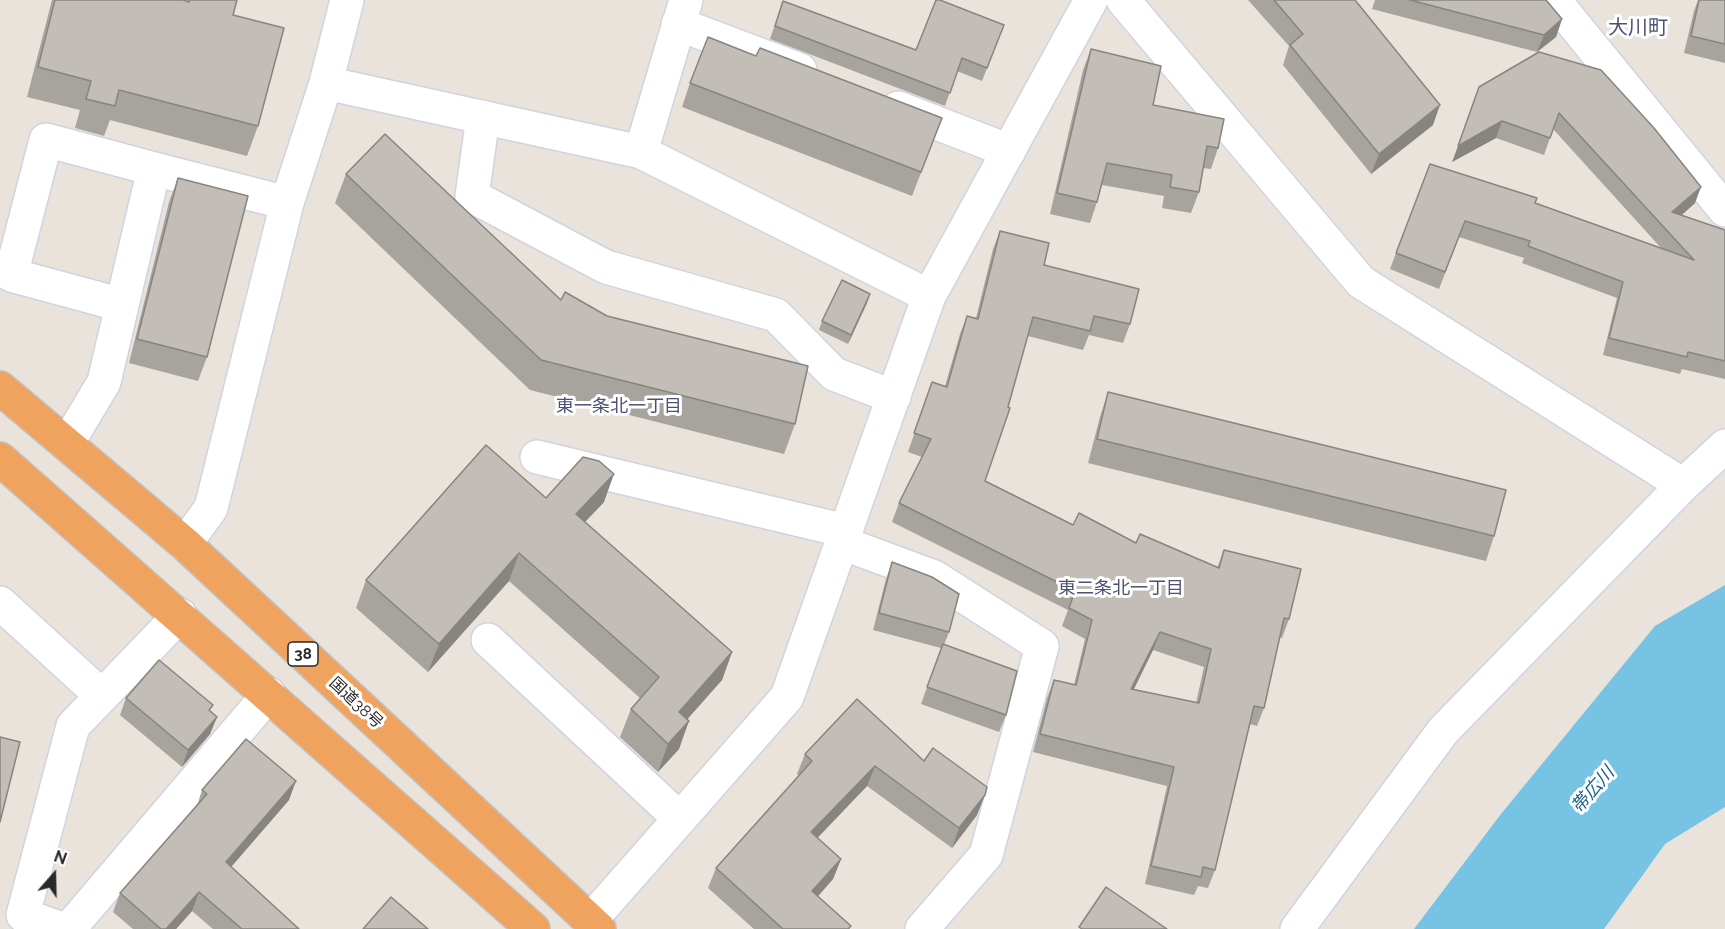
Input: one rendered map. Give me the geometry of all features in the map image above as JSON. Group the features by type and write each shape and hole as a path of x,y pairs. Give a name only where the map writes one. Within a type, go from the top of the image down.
{"highway":[{"name":"国道38号","path":"0,387 185,544 595,925"},
{"path":"0,459 180,615 533,929"}],"street":[{"path":"185,544 211,508 287,203 326,83 347,0"},
{"path":"595,925 680,819 787,697 929,296 1091,0"},
{"path":"1123,0 1361,282 1683,485"},
{"path":"1554,0 1725,210"},
{"path":"641,152 682,12 832,83"},
{"path":"326,83 641,152 929,296"},
{"path":"866,96 1009,151"},
{"path":"483,117 472,196 606,267 776,315 834,374 894,397"},
{"path":"122,305 11,275 46,140 287,203"},
{"path":"67,444 105,382 154,168"},
{"path":"1297,929 1443,731 1683,485 1725,446"},
{"path":"537,457 844,537 934,577 1042,646 986,855 922,929"},
{"path":"0,603 102,696"},
{"path":"62,929 23,915 73,726 180,615"},
{"path":"488,640 680,819"},
{"path":"69,929 269,694"}],"water":[{"name":"帯広川","path":"1725,585 1725,807 1665,844 1604,929 1414,929 1501,814 1655,626"}],"building":[{"path":"55,0 183,0 189,2 189,0 237,0 233,15 284,28 258,126 119,90 115,106 86,99 91,81 38,67"},
{"path":"936,0 1004,25 987,68 962,58 950,93 775,26 783,1 916,50"},
{"path":"1274,0 1355,0 1440,105 1379,154 1290,45 1303,34"},
{"path":"1410,0 1546,0 1562,19 1544,35"},
{"path":"1699,0 1725,0 1725,44 1691,36"},
{"path":"708,37 756,56 760,48 942,118 921,172 690,83"},
{"path":"1091,49 1161,66 1153,105 1224,119 1218,148 1207,146 1199,192 1170,187 1172,175 1107,163 1097,202 1057,193"},
{"path":"1539,52 1601,70 1654,128 1701,187 1672,212 1725,230 1725,361 1688,352 1687,357 1609,338 1623,282 1528,246 1530,241 1465,221 1445,272 1396,253 1430,164 1537,198 1535,203 1694,260 1559,113 1550,138 1502,121 1458,146 1479,87"},
{"path":"385,134 561,300 565,292 607,316 808,366 795,424 541,360 346,174"},
{"path":"178,178 248,196 207,357 137,339"},
{"path":"1000,231 1049,243 1044,265 1139,289 1130,324 1094,316 1090,331 1033,317 1008,407 1010,408 985,481 1073,525 1079,513 1136,543 1140,534 1219,568 1224,550 1301,569 1289,619 1284,618 1264,708 1254,706 1215,870 1203,867 1201,877 1151,866 1174,767 1040,734 1054,680 1076,685 1092,620 1069,608 1075,591 899,503 931,439 914,433 932,382 947,387 967,316 978,319","holes":["1160,632 1211,649 1199,703 1131,689"]},
{"path":"842,280 870,294 851,335 822,321"},
{"path":"1108,392 1506,490 1494,536 1097,439"},
{"path":"486,445 546,498 583,457 599,461 614,474 576,514 732,652 679,712 689,721 668,744 631,709 659,677 519,553 439,644 366,580"},
{"path":"892,562 932,577 959,594 949,632 879,613"},
{"path":"943,644 1017,671 1006,715 927,687"},
{"path":"159,660 213,705 209,710 217,717 188,750 126,698"},
{"path":"857,699 924,761 933,748 987,787 985,795 959,828 875,766 811,832 841,859 812,891 851,926 848,929 783,929 716,868 812,761 805,754"},
{"path":"0,737 20,742 0,822"},
{"path":"246,739 296,781 226,862 299,929 242,929 199,892 166,929 161,929 120,893 207,794 202,790"},
{"path":"1106,887 1167,929 1082,929 1079,927"},
{"path":"391,897 428,929 363,929"}],"district":[{"name":"大川町","path":"1638,28"},
{"name":"東一条北一丁目","path":"619,407"},
{"name":"東二条北一丁目","path":"1121,589"}]}
